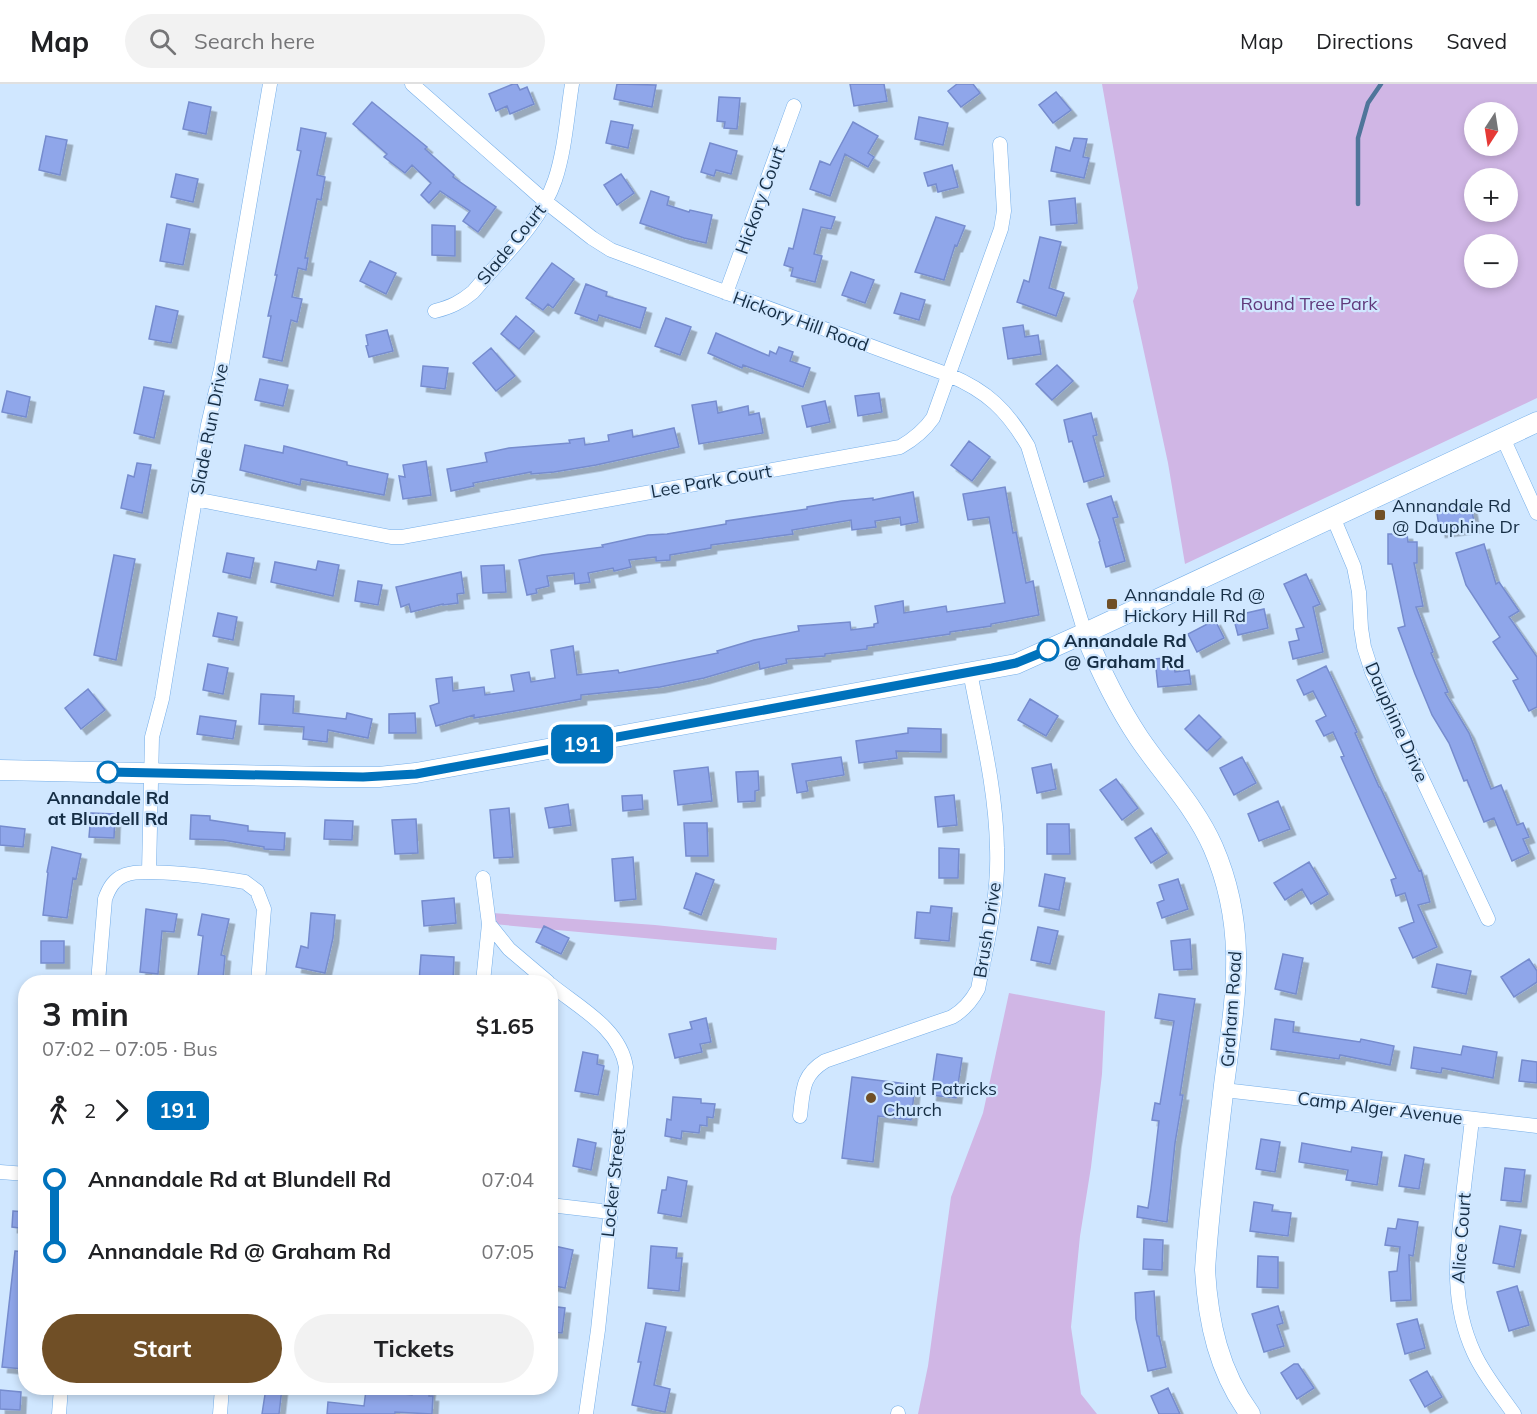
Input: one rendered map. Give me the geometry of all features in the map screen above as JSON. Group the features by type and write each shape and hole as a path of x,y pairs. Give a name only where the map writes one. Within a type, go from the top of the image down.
{"main road":[{"path":"0,770 369,777 416,774 1016,663 1537,422"},
{"name":"Graham Road","path":"1085,633 1099,668 1117,703 1140,739 1198,818 1222,871 1230,900 1236,935 1237,966 1205,1270 1207,1300 1220,1357 1231,1383 1250,1414"}],"street":[{"name":"Slade Run Drive","path":"149,872 152,737 162,699 208,424 221,369 270,84"},
{"name":"Hickory Hill Road","path":"412,84 546,201 591,238 611,250 949,375 987,395 1016,426 1028,446 1085,633"},
{"name":"Slade Court","path":"435,311 449,308 473,292 534,221 555,180 561,157 572,84"},
{"name":"Hickory Court","path":"726,293 794,106"},
{"name":"Lee Park Court","path":"195,499 391,537 402,537 893,449 913,440 933,418 1001,229 1004,211 1000,144"},
{"path":"1503,438 1537,513"},
{"name":"Dauphine Drive","path":"1333,517 1354,567 1359,592 1364,647 1372,672 1488,919"},
{"name":"Brush Drive","path":"800,1116 803,1088 807,1076 814,1067 825,1061 951,1017 962,1011 978,989 991,921 998,850 995,812 970,672"},
{"path":"99,975 105,898 108,890 124,875 149,872 245,882 257,891 264,909 259,975"},
{"path":"483,878 489,924 484,975"},
{"name":"Locker Street","path":"489,924 509,950 539,975"},
{"name":"Locker Street","path":"558,990 605,1028 624,1056 626,1067 586,1414"},
{"name":"Camp Alger Avenue","path":"1224,1090 1537,1126"},
{"name":"Alice Court","path":"1472,1119 1456,1254 1458,1304 1474,1354 1487,1378 1514,1414"},
{"path":"0,1172 18,1173"},
{"path":"558,1206 610,1212"},
{"path":"59,1414 60,1395"},
{"path":"220,1414 221,1395"}],"green space":[{"name":"Round Tree Park","path":"1102,84 1537,84 1537,398 1185,564 1168,463 1133,301 1138,288"},
{"path":"492,913 655,925 777,938 776,950 493,924"},
{"path":"1009,993 1105,1011 1102,1074 1080,1236 1071,1327 1081,1394 1097,1414 918,1414 928,1366 951,1197 983,1113"}],"building":[{"path":"517,84 520,90 527,87 534,104 510,114 507,106 496,111 489,94"},
{"path":"617,84 656,85 652,107 614,99"},
{"path":"850,84 884,84 887,101 854,106"},
{"path":"957,84 973,84 980,93 961,107 948,91"},
{"path":"1056,92 1071,110 1053,123 1039,105"},
{"path":"719,97 740,98 737,129 724,128 725,122 717,121"},
{"path":"189,102 211,107 206,134 183,129"},
{"path":"372,102 427,147 425,149 454,175 453,177 496,207 478,232 463,221 470,211 440,191 429,203 421,195 431,183 412,165 405,173 384,157 387,154 353,124"},
{"path":"919,117 948,123 943,145 915,139"},
{"path":"611,121 633,125 628,148 606,143"},
{"path":"853,122 878,136 868,153 874,157 868,167 845,154 830,196 810,189 820,161 830,165"},
{"path":"301,128 326,133 317,175 325,177 321,200 317,199 305,258 308,258 306,270 298,268 292,297 302,299 297,322 291,320 282,361 263,357 271,316 268,316 277,275 275,275 301,151 297,150"},
{"path":"46,136 67,140 60,175 39,170"},
{"path":"1074,138 1087,139 1083,157 1089,158 1084,178 1051,171 1056,147 1070,151"},
{"path":"710,143 737,151 731,174 716,170 714,176 701,172"},
{"path":"952,165 958,187 938,192 936,184 928,186 924,173"},
{"path":"176,174 198,179 193,202 171,197"},
{"path":"621,174 634,193 617,205 604,185"},
{"path":"651,191 669,197 667,205 689,212 690,210 712,215 706,243 640,223"},
{"path":"1075,198 1077,223 1051,225 1049,201"},
{"path":"803,209 835,217 831,229 821,227 814,254 822,256 815,282 791,276 793,268 784,265 789,248 793,249"},
{"path":"936,217 965,226 957,246 955,245 944,280 915,272"},
{"path":"167,224 190,229 183,265 160,261"},
{"path":"432,225 455,226 455,256 432,255"},
{"path":"1040,237 1061,242 1049,288 1064,293 1056,316 1017,302 1024,280 1029,282"},
{"path":"370,261 396,273 386,294 360,281"},
{"path":"552,263 574,279 553,308 548,304 543,310 526,298"},
{"path":"851,272 874,280 865,303 842,295"},
{"path":"586,284 607,292 606,296 646,308 640,328 599,315 597,321 575,313"},
{"path":"901,293 925,300 919,320 894,313"},
{"path":"156,306 178,311 171,343 149,339"},
{"path":"516,316 534,331 519,349 501,334"},
{"path":"666,318 691,327 680,355 655,346"},
{"path":"1023,325 1025,337 1038,335 1041,354 1008,359 1003,328"},
{"path":"387,330 393,351 369,357 366,335"},
{"path":"716,333 769,356 770,351 776,354 779,347 793,352 790,361 810,368 803,387 743,365 742,368 708,353"},
{"path":"491,348 515,376 496,391 473,363"},
{"path":"1057,365 1073,381 1052,400 1036,384"},
{"path":"423,366 448,368 445,389 421,386"},
{"path":"260,379 288,385 283,406 255,400"},
{"path":"144,387 164,391 154,438 134,433"},
{"path":"7,391 30,397 26,417 2,412"},
{"path":"879,393 882,412 858,416 855,396"},
{"path":"716,401 718,413 748,406 749,415 759,413 763,433 699,444 692,405"},
{"path":"825,401 830,422 807,427 802,406"},
{"path":"1091,413 1097,435 1093,436 1104,476 1084,482 1072,441 1069,442 1064,420"},
{"path":"674,428 679,447 596,465 554,472 531,474 531,472 473,483 474,486 451,491 447,469 487,462 485,453 509,448 570,443 569,440 584,438 585,445 609,441 608,435 632,430 633,437"},
{"path":"969,441 990,457 972,481 951,465"},
{"path":"245,445 283,453 284,446 347,462 347,465 388,474 384,495 301,479 300,485 240,470"},
{"path":"426,461 431,495 403,499 399,476 405,477 403,465"},
{"path":"137,463 151,465 142,513 121,508 128,475 134,477"},
{"path":"1005,487 1013,533 1016,532 1026,583 1033,581 1039,615 950,632 950,634 867,646 867,649 825,654 825,656 786,659 787,663 760,669 759,662 704,678 660,687 581,695 581,699 474,718 474,715 436,726 430,706 439,703 436,679 452,677 453,691 484,687 485,695 514,691 511,675 529,672 531,682 555,678 551,650 573,646 577,675 618,670 619,673 718,653 717,651 754,640 799,631 798,626 850,622 851,630 874,627 874,624 878,623 875,606 903,601 904,613 946,606 947,612 1005,603 989,517 968,520 963,494"},
{"path":"913,492 918,522 901,525 900,517 875,521 876,527 852,530 851,520 792,530 793,534 711,545 711,548 670,555 670,560 656,561 656,557 629,560 631,567 588,573 590,582 575,584 574,573 547,576 549,586 536,589 537,593 527,595 519,560 603,547 602,545 648,535 726,524 726,521 807,509 807,507 842,501 873,498 873,500"},
{"path":"1111,496 1118,517 1113,518 1125,561 1106,567 1087,504"},
{"path":"1470,501 1475,527 1440,532 1436,507"},
{"path":"1388,534 1407,534 1408,542 1417,542 1417,563 1414,563 1423,606 1416,607 1433,652 1431,653 1448,692 1445,693 1469,733 1491,789 1501,785 1517,825 1523,823 1529,837 1523,839 1529,853 1512,861 1494,818 1484,822 1467,780 1464,781 1449,743 1432,715 1415,674 1398,628 1405,626 1392,564 1388,564"},
{"path":"1484,544 1496,584 1499,582 1519,611 1509,617 1537,657 1537,707 1529,711 1513,681 1518,679 1493,642 1500,637 1466,585 1456,553"},
{"path":"227,553 254,558 250,578 223,572"},
{"path":"114,555 135,559 116,660 94,655"},
{"path":"318,561 339,565 333,596 271,582 275,562 316,570"},
{"path":"504,565 506,592 483,593 481,566"},
{"path":"461,572 464,593 457,594 458,603 443,604 411,612 409,604 401,607 396,587"},
{"path":"1306,574 1320,604 1313,607 1323,652 1293,659 1289,642 1299,640 1296,629 1304,627 1284,584"},
{"path":"358,581 382,585 378,605 355,601"},
{"path":"1264,609 1268,628 1238,635 1233,616"},
{"path":"218,613 237,617 233,640 213,636"},
{"path":"1215,620 1224,638 1197,652 1188,634"},
{"path":"1173,657 1175,672 1189,670 1191,684 1158,687 1155,659"},
{"path":"208,664 228,668 223,694 203,690"},
{"path":"1326,666 1357,732 1355,733 1379,787 1419,871 1421,870 1430,902 1418,905 1437,947 1413,958 1399,928 1414,922 1405,893 1396,896 1391,880 1396,878 1341,757 1344,756 1333,732 1324,736 1316,721 1326,716 1313,691 1304,695 1297,680"},
{"path":"88,689 105,710 81,729 65,708"},
{"path":"261,694 294,696 293,713 346,719 347,713 372,719 368,738 328,730 327,742 303,739 304,727 259,724"},
{"path":"1030,699 1058,716 1046,736 1018,720"},
{"path":"415,713 416,733 389,733 389,714"},
{"path":"1199,715 1221,737 1207,751 1185,729"},
{"path":"200,716 236,721 233,739 197,734"},
{"path":"908,728 941,729 941,752 896,751 897,758 859,763 856,741 908,733"},
{"path":"841,757 844,775 806,781 808,791 797,793 792,764"},
{"path":"1242,757 1256,783 1234,795 1220,768"},
{"path":"1051,764 1056,789 1037,793 1032,768"},
{"path":"708,767 712,801 678,805 674,771"},
{"path":"758,771 759,790 755,791 755,801 738,802 736,772"},
{"path":"1116,779 1138,808 1122,820 1100,790"},
{"path":"642,795 643,809 623,811 622,796"},
{"path":"954,795 957,825 938,827 935,797"},
{"path":"1278,801 1290,829 1259,841 1248,814"},
{"path":"568,804 571,825 549,828 545,808"},
{"path":"509,808 513,857 494,858 490,810"},
{"path":"91,813 115,814 114,838 89,837"},
{"path":"191,815 210,816 210,820 248,826 248,831 285,833 284,850 264,849 264,847 223,840 190,839"},
{"path":"416,819 418,853 395,854 392,820"},
{"path":"325,820 353,821 352,840 324,839"},
{"path":"684,823 707,823 708,856 686,856"},
{"path":"1047,824 1069,824 1070,854 1047,854"},
{"path":"0,826 25,829 23,847 0,845"},
{"path":"1151,828 1167,853 1151,863 1135,838"},
{"path":"52,847 81,854 76,879 73,878 67,918 43,915"},
{"path":"939,848 959,849 958,878 939,878"},
{"path":"633,857 636,899 615,901 612,859"},
{"path":"1309,862 1328,894 1311,904 1302,889 1285,900 1274,883"},
{"path":"696,873 714,880 701,915 684,908"},
{"path":"1045,874 1065,878 1059,910 1039,906"},
{"path":"1178,879 1188,909 1162,918 1157,903 1164,900 1159,885"},
{"path":"454,898 456,923 424,926 422,901"},
{"path":"931,906 952,908 949,941 915,938 917,912 930,913"},
{"path":"146,909 177,914 174,932 162,931 158,974 140,972"},
{"path":"311,913 335,915 333,938 325,973 296,967 301,946 308,948"},
{"path":"202,914 229,919 221,955 225,956 223,975 198,975 203,936 198,935"},
{"path":"544,926 569,938 561,954 536,942"},
{"path":"1038,927 1058,931 1050,964 1031,960"},
{"path":"1190,939 1192,969 1174,970 1171,941"},
{"path":"41,941 64,941 64,963 41,963"},
{"path":"1283,954 1303,958 1296,994 1275,989"},
{"path":"421,955 454,957 453,975 420,975"},
{"path":"1529,959 1537,971 1537,982 1514,997 1501,977"},
{"path":"1437,964 1471,971 1466,994 1432,987"},
{"path":"1159,994 1195,999 1180,1095 1183,1095 1175,1143 1167,1222 1137,1217 1138,1206 1148,1208 1159,1121 1152,1120 1155,1103 1160,1104 1174,1021 1155,1018"},
{"path":"706,1018 711,1042 700,1044 702,1052 675,1058 669,1034 692,1029 690,1022"},
{"path":"1275,1019 1294,1022 1293,1032 1360,1042 1361,1039 1394,1046 1390,1065 1340,1055 1339,1059 1271,1049"},
{"path":"1463,1046 1497,1052 1493,1078 1442,1068 1441,1073 1411,1068 1414,1047 1461,1055"},
{"path":"583,1052 598,1055 597,1064 604,1066 598,1095 575,1091"},
{"path":"937,1054 962,1058 956,1098 931,1095"},
{"path":"1522,1060 1537,1062 1537,1083 1519,1081"},
{"path":"852,1077 915,1085 911,1120 878,1116 873,1162 842,1158"},
{"path":"673,1097 701,1099 701,1103 715,1104 713,1118 707,1117 707,1126 700,1125 699,1133 682,1131 681,1139 665,1136 667,1119 671,1120"},
{"path":"578,1139 596,1143 591,1170 573,1166"},
{"path":"1261,1139 1280,1142 1275,1172 1256,1169"},
{"path":"1302,1143 1351,1152 1352,1147 1382,1152 1377,1185 1346,1180 1348,1170 1299,1162"},
{"path":"1405,1155 1424,1159 1419,1189 1399,1186"},
{"path":"1505,1168 1525,1170 1521,1202 1501,1200"},
{"path":"668,1177 687,1181 681,1217 658,1213 662,1190 666,1190"},
{"path":"1254,1202 1273,1205 1272,1211 1291,1213 1288,1236 1250,1231"},
{"path":"13,1211 18,1211 18,1228 12,1227"},
{"path":"1398,1219 1418,1222 1413,1256 1409,1255 1411,1300 1391,1301 1389,1272 1397,1271 1400,1247 1385,1245 1388,1228 1396,1229"},
{"path":"1500,1226 1521,1230 1514,1267 1493,1263"},
{"path":"1144,1239 1163,1240 1162,1270 1143,1269"},
{"path":"651,1246 677,1248 676,1258 682,1258 679,1291 648,1288"},
{"path":"558,1247 573,1250 565,1288 558,1287"},
{"path":"15,1251 18,1251 18,1369 2,1367"},
{"path":"1258,1256 1278,1257 1278,1288 1257,1287"},
{"path":"1517,1286 1529,1325 1509,1331 1497,1292"},
{"path":"1154,1291 1157,1336 1159,1336 1166,1367 1148,1371 1136,1319 1135,1293"},
{"path":"1278,1306 1283,1323 1277,1325 1284,1346 1264,1352 1252,1314"},
{"path":"558,1307 565,1308 562,1333 558,1333"},
{"path":"1417,1319 1425,1348 1405,1354 1397,1324"},
{"path":"646,1323 666,1327 654,1385 670,1389 665,1412 632,1405"},
{"path":"1294,1364 1298,1364 1314,1388 1297,1399 1281,1373"},
{"path":"1427,1371 1442,1397 1425,1407 1410,1380"},
{"path":"1168,1388 1180,1414 1159,1414 1151,1396"},
{"path":"0,1390 18,1392 18,1395 21,1395 20,1410 0,1409"},
{"path":"265,1395 281,1395 279,1414 262,1414"},
{"path":"365,1395 433,1396 432,1414 395,1412 395,1414 327,1414 328,1402 364,1406"}],"waterway":[{"path":"1358,204 1358,138 1368,103 1381,84"}],"bus line":[{"name":"191","path":"108,772 329,777 416,774 992,668 1016,663 1048,650"}],"place":[{"name":"Annandale Rd @ Dauphine Dr","path":"1380,515"},
{"name":"Annandale Rd @ Hickory Hill Rd","path":"1112,604"},
{"name":"Annandale Rd @ Graham Rd","path":"1048,650"},
{"name":"Annandale Rd at Blundell Rd","path":"108,772"},
{"name":"Saint Patricks Church","path":"871,1098"}]}
